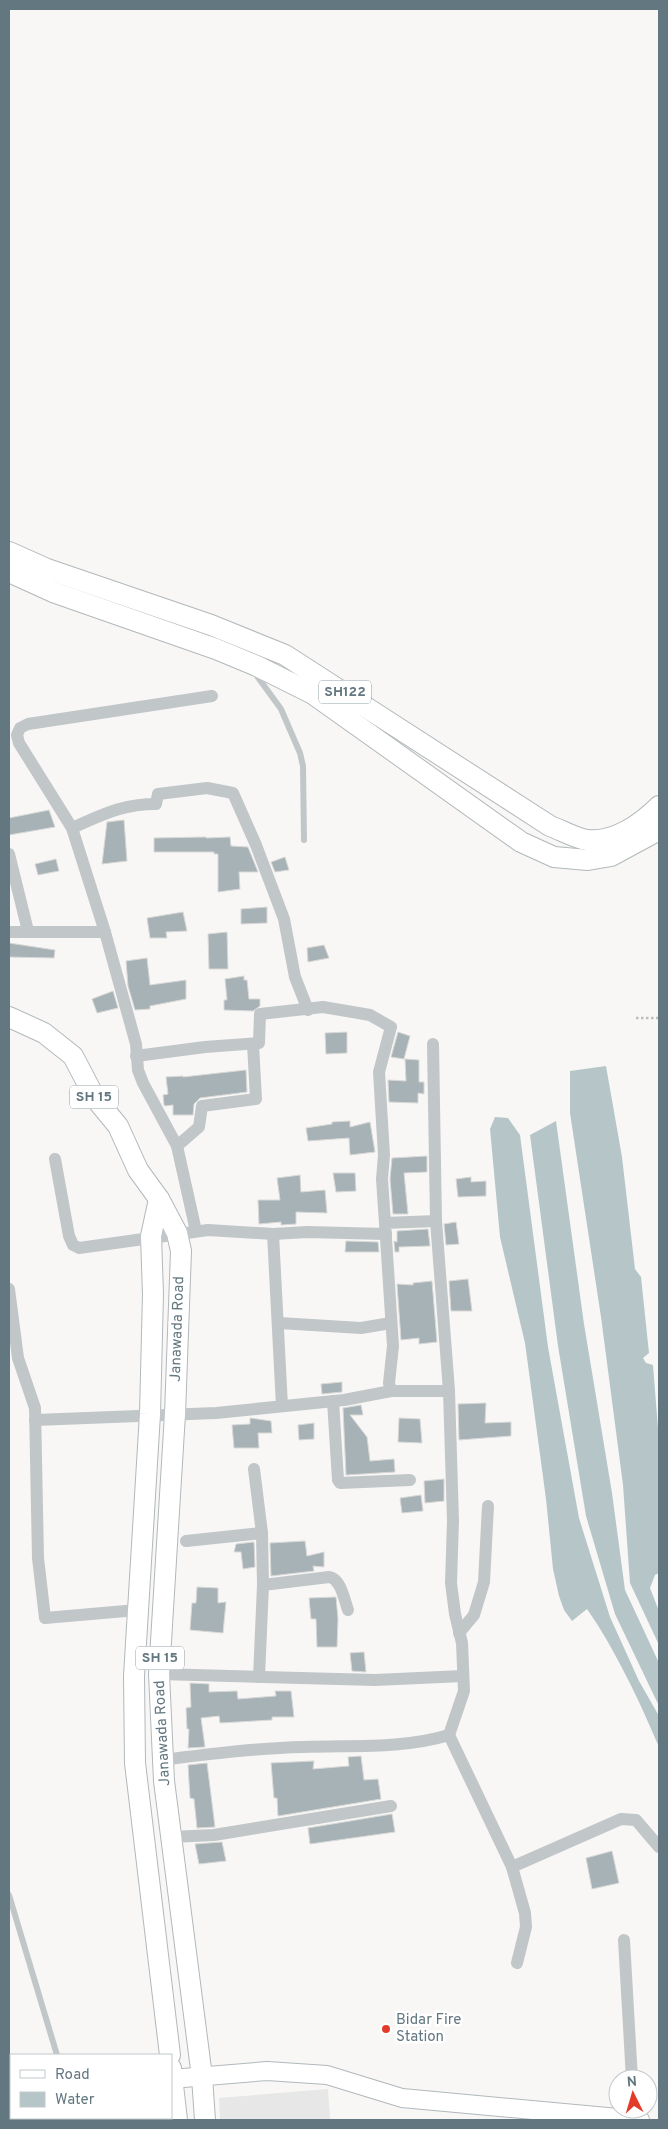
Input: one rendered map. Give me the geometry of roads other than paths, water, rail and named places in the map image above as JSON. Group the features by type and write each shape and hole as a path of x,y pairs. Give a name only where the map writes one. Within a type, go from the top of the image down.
{"main road":[{"name":"SH122","path":"9,552 47,569 211,625 285,655 550,826 587,840 612,837 645,820 659,806"},
{"path":"9,572 53,592 246,661 313,694 521,842 554,857 588,860 610,856 659,830"},
{"name":"Janawada Road","path":"9,1017 44,1033 73,1056 95,1098 118,1126 138,1170 159,1199 187,1232 181,1251 175,1414 160,1674 162,1760 202,2077 205,2120"},
{"name":"Janawada Road","path":"159,1199 151,1236 153,1294 150,1414 134,1676 135,1763 170,2054"},
{"path":"172,2076 178,2120"}],"street":[{"path":"187,1232 177,1146 143,1083 136,1056 136,1044 105,932 72,828 19,743 17,735 20,728 28,724 212,696"},
{"path":"72,828 111,810 135,804 156,804 158,794 207,788 232,793 256,845 284,918 295,976 308,1010"},
{"path":"9,854 28,931"},
{"path":"9,932 105,932"},
{"path":"136,1056 205,1047 259,1043 260,1014 323,1007 370,1015 391,1027 379,1072 384,1155 382,1179 393,1346 389,1383 391,1391"},
{"path":"177,1146 199,1127 202,1106 256,1099 253,1044"},
{"path":"433,1044 436,1221 449,1391 453,1521 451,1583 454,1614 462,1643 464,1692 449,1735 512,1867 525,1913 526,1927 517,1963"},
{"path":"55,1159 69,1236 73,1245 79,1248 151,1236 208,1230 273,1234 385,1228 436,1221"},
{"path":"273,1234 282,1406"},
{"path":"9,1289 18,1358 35,1408 38,1558 45,1618 137,1610"},
{"path":"279,1323 361,1328 391,1324"},
{"path":"35,1420 108,1418 150,1414 216,1413 332,1401 391,1391 449,1391"},
{"path":"332,1401 338,1480 340,1483 410,1480"},
{"path":"254,1469 262,1533 263,1585 259,1678"},
{"path":"459,1633 474,1615 484,1582 488,1506"},
{"path":"186,1541 262,1533"},
{"path":"263,1585 334,1578 338,1582 348,1610"},
{"path":"160,1674 375,1680 463,1676"},
{"path":"162,1760 293,1747 366,1746 432,1740 449,1735"},
{"path":"171,1837 214,1835 391,1806"},
{"path":"512,1867 621,1819 636,1820 659,1847"},
{"path":"624,1940 631,2069"},
{"path":"172,2076 202,2077 267,2071 327,2075 402,2098 640,2120"}],"lane":[{"path":"246,661 281,709 300,753 303,766 304,840"},
{"path":"9,1895 57,2054"}],"water":[{"path":"606,1066 622,1157 635,1269 641,1277 649,1353 643,1358 646,1363 653,1365 659,1441 659,1573 655,1575 650,1588 659,1611 659,1645 630,1583 623,1485 601,1317 570,1113 570,1071"},
{"path":"495,1117 508,1118 520,1135 548,1347 579,1518 610,1617 639,1681 659,1716 659,1747 626,1676 587,1609 572,1621 564,1610 559,1596 553,1569 546,1499 525,1343 500,1237 490,1129"},
{"path":"556,1121 584,1324 612,1493 625,1590 659,1663 659,1706 615,1614 586,1516 558,1346 530,1135"}],"place":[{"name":"Bidar Fire Station","path":"386,2029"}]}
